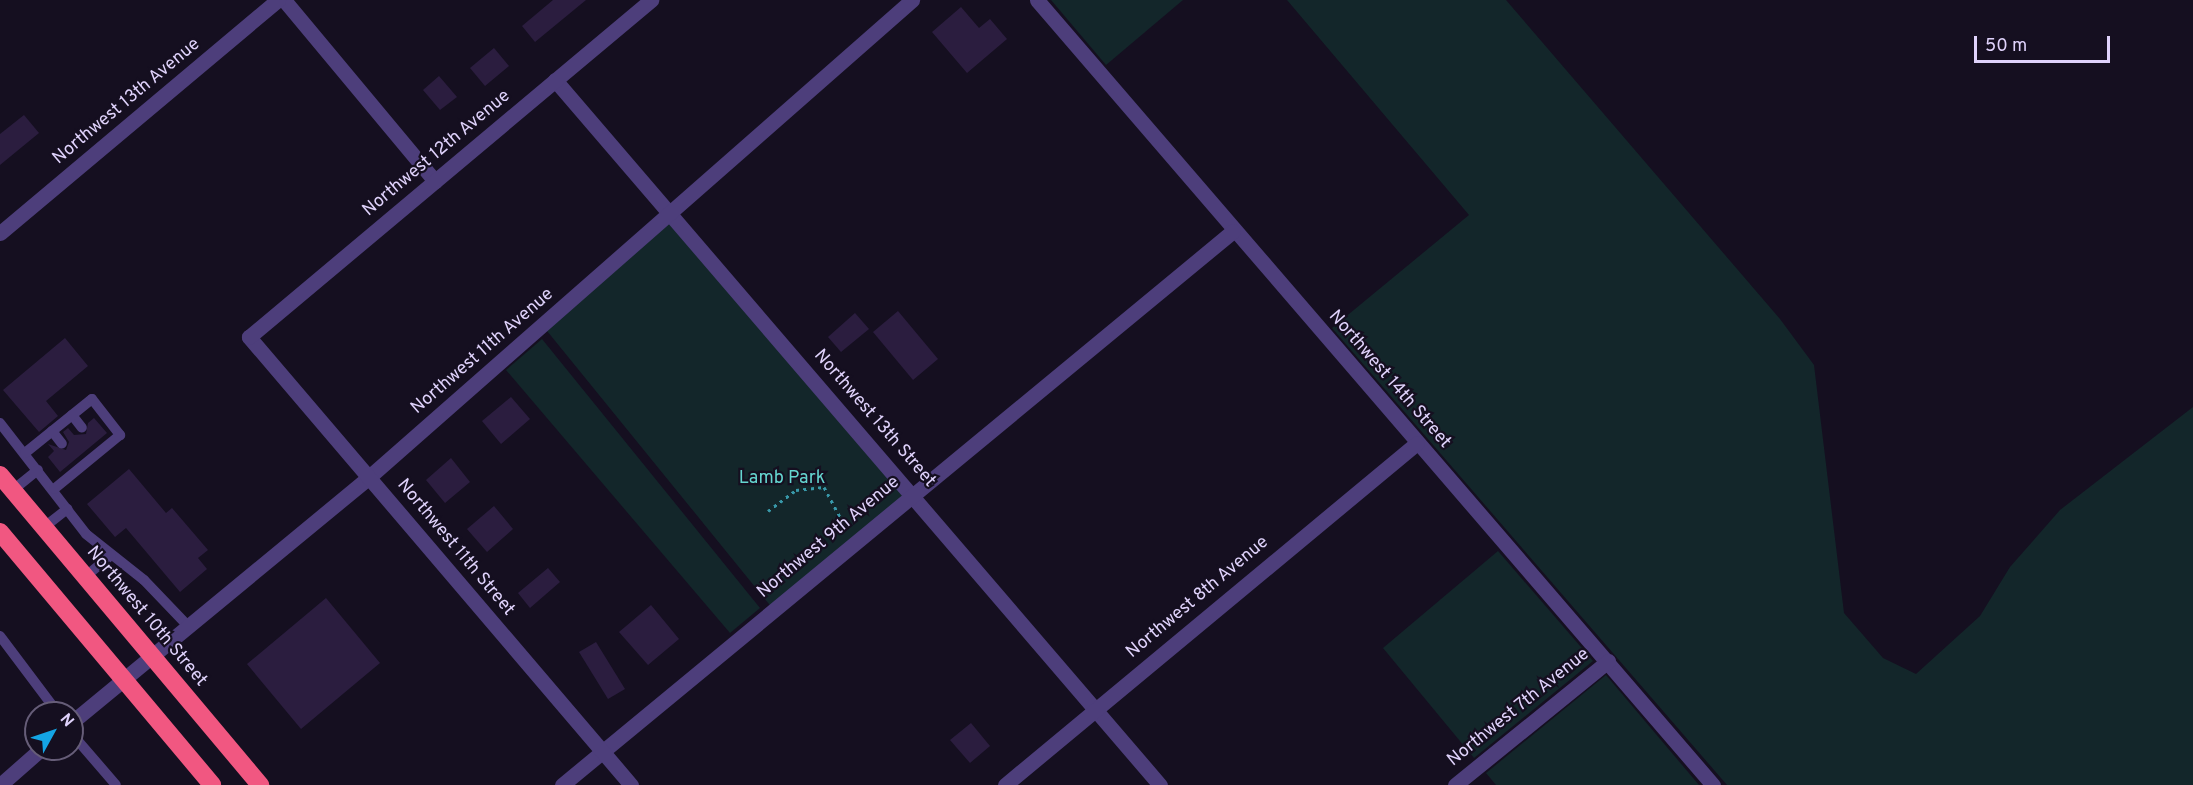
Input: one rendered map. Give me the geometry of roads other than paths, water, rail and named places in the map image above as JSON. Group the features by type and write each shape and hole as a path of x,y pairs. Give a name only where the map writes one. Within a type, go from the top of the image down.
{"highway":[{"name":"Northwest 10th Street","path":"0,475 260,785"},
{"path":"0,532 212,785"}],"street":[{"name":"Northwest 13th Avenue","path":"0,233 278,0"},
{"path":"284,0 435,181"},
{"name":"Northwest 12th Avenue","path":"249,337 651,0"},
{"name":"Northwest 11th Avenue","path":"84,712 150,655 369,477 671,215 912,0"},
{"name":"Northwest 14th Street","path":"1037,0 1233,231 1608,661 1713,785"},
{"name":"Northwest 13th Street","path":"555,80 913,493 1160,785"},
{"name":"Northwest 9th Avenue","path":"562,785 1233,231"},
{"name":"Northwest 11th Street","path":"249,337 631,785"},
{"name":"Northwest 8th Avenue","path":"1005,785 1417,443"},
{"name":"Northwest 7th Avenue","path":"1455,785 1608,661"},
{"path":"0,785 27,761"}],"lane":[{"path":"25,453 92,399 120,435 98,447 78,463 54,489"},
{"path":"72,415 82,428"},
{"path":"0,423 54,489 86,534 144,580 187,625"},
{"path":"52,431 62,444"},
{"path":"13,490 38,470"},
{"path":"44,528 67,509"},
{"path":"85,577 111,555"},
{"path":"0,636 49,701"},
{"path":"84,748 116,785"}],"park label":[{"name":"Lamb Park","path":"782,479"}]}
